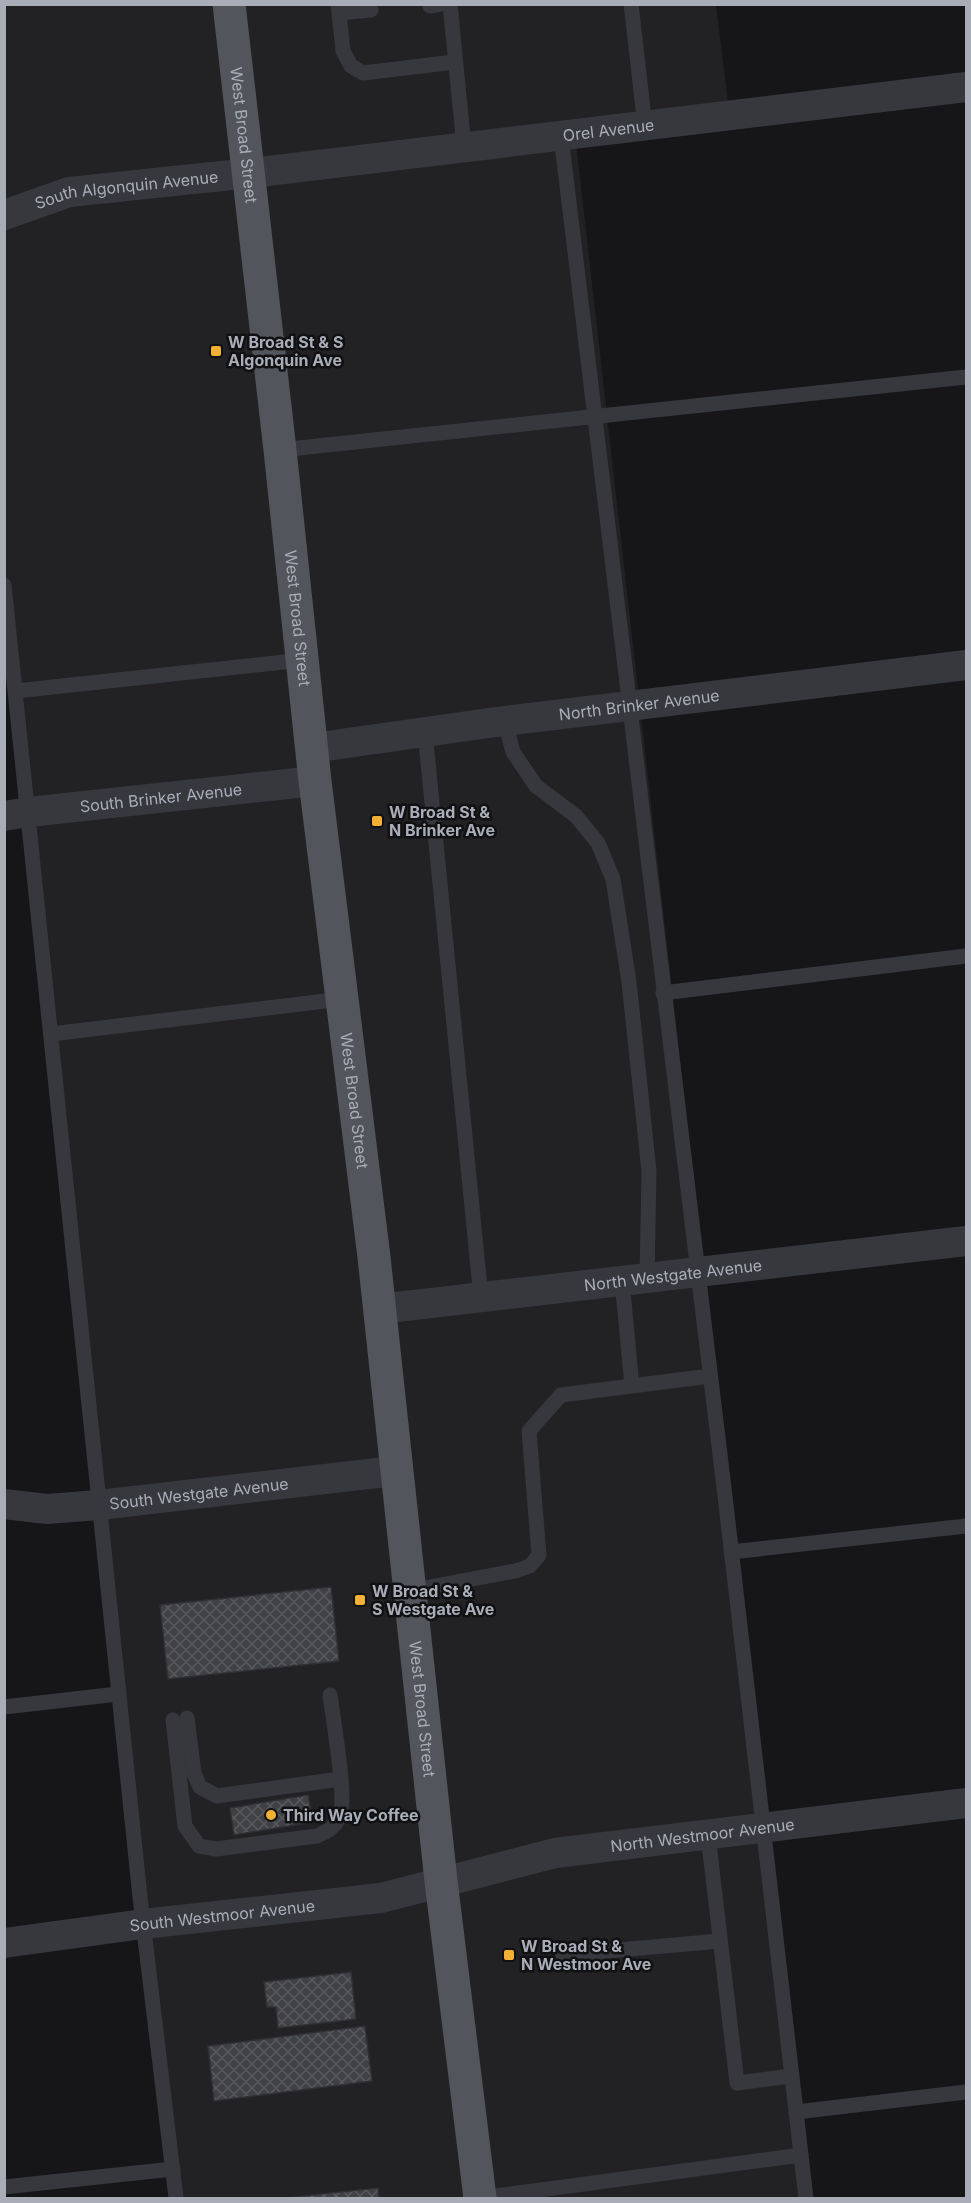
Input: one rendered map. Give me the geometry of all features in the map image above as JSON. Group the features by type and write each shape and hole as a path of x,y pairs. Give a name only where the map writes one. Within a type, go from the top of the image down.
{"main road":[{"name":"West Broad Street","path":"229,4 250,174 315,781 379,1309 441,1881 480,2198"}],"street":[{"name":"Orel Avenue","path":"250,174 966,87"},
{"name":"South Algonquin Avenue","path":"4,214 69,192 250,174"},
{"name":"North Brinker Avenue","path":"312,748 628,706 966,665"},
{"name":"South Brinker Avenue","path":"17,814 315,781"},
{"name":"North Westgate Avenue","path":"379,1309 966,1241"},
{"name":"South Westgate Avenue","path":"4,1504 47,1509 99,1505 395,1471"},
{"name":"North Westmoor Avenue","path":"441,1881 555,1853 966,1803"},
{"name":"South Westmoor Avenue","path":"4,1943 143,1924 381,1898 441,1881"}],"lane":[{"path":"450,4 464,147"},
{"path":"631,4 645,126"},
{"path":"371,10 339,9 343,51 351,66 363,73 455,62"},
{"path":"561,136 698,1272 806,2199"},
{"path":"280,450 966,377"},
{"path":"4,585 16,691 17,814 51,1034 118,1694 176,2199"},
{"path":"16,691 303,660"},
{"path":"505,722 513,752 536,786 576,816 598,843 613,879 629,982 649,1171 635,1280 632,1386"},
{"path":"425,732 481,1298"},
{"path":"663,993 966,956"},
{"path":"51,1034 342,999"},
{"path":"409,1591 515,1571 530,1566 539,1555 529,1431 561,1395 710,1376"},
{"path":"731,1552 966,1526"},
{"path":"4,1707 118,1694"},
{"path":"330,1695 340,1779 342,1797 341,1814 332,1829 317,1836 216,1849 199,1846 185,1826 180,1719 194,1773 200,1787 217,1796 340,1779"},
{"path":"708,1835 737,2084 791,2076"},
{"path":"562,1955 720,1941"},
{"path":"796,2112 966,2092"},
{"path":"480,2198 801,2155"},
{"path":"4,2187 172,2169"}],"shaded area":[{"path":"4,5 716,5 731,126 576,142 809,2198 177,2198 5,653"}],"building":[{"path":"331,1587 339,1661 168,1679 160,1605"},
{"name":"Third Way Coffee","path":"308,1795 313,1822 234,1835 230,1808"},
{"path":"351,1972 356,2019 278,2028 276,2007 267,2007 264,1982"},
{"path":"365,2026 372,2081 214,2101 208,2046"},
{"path":"378,2188 379,2198 284,2198"}],"place":[{"name":"W Broad St & S Algonquin Ave","path":"216,351"},
{"name":"W Broad St & N Brinker Ave","path":"377,821"},
{"name":"W Broad St & S Westgate Ave","path":"360,1600"},
{"name":"Third Way Coffee","path":"271,1815"},
{"name":"W Broad St & N Westmoor Ave","path":"509,1955"}]}
